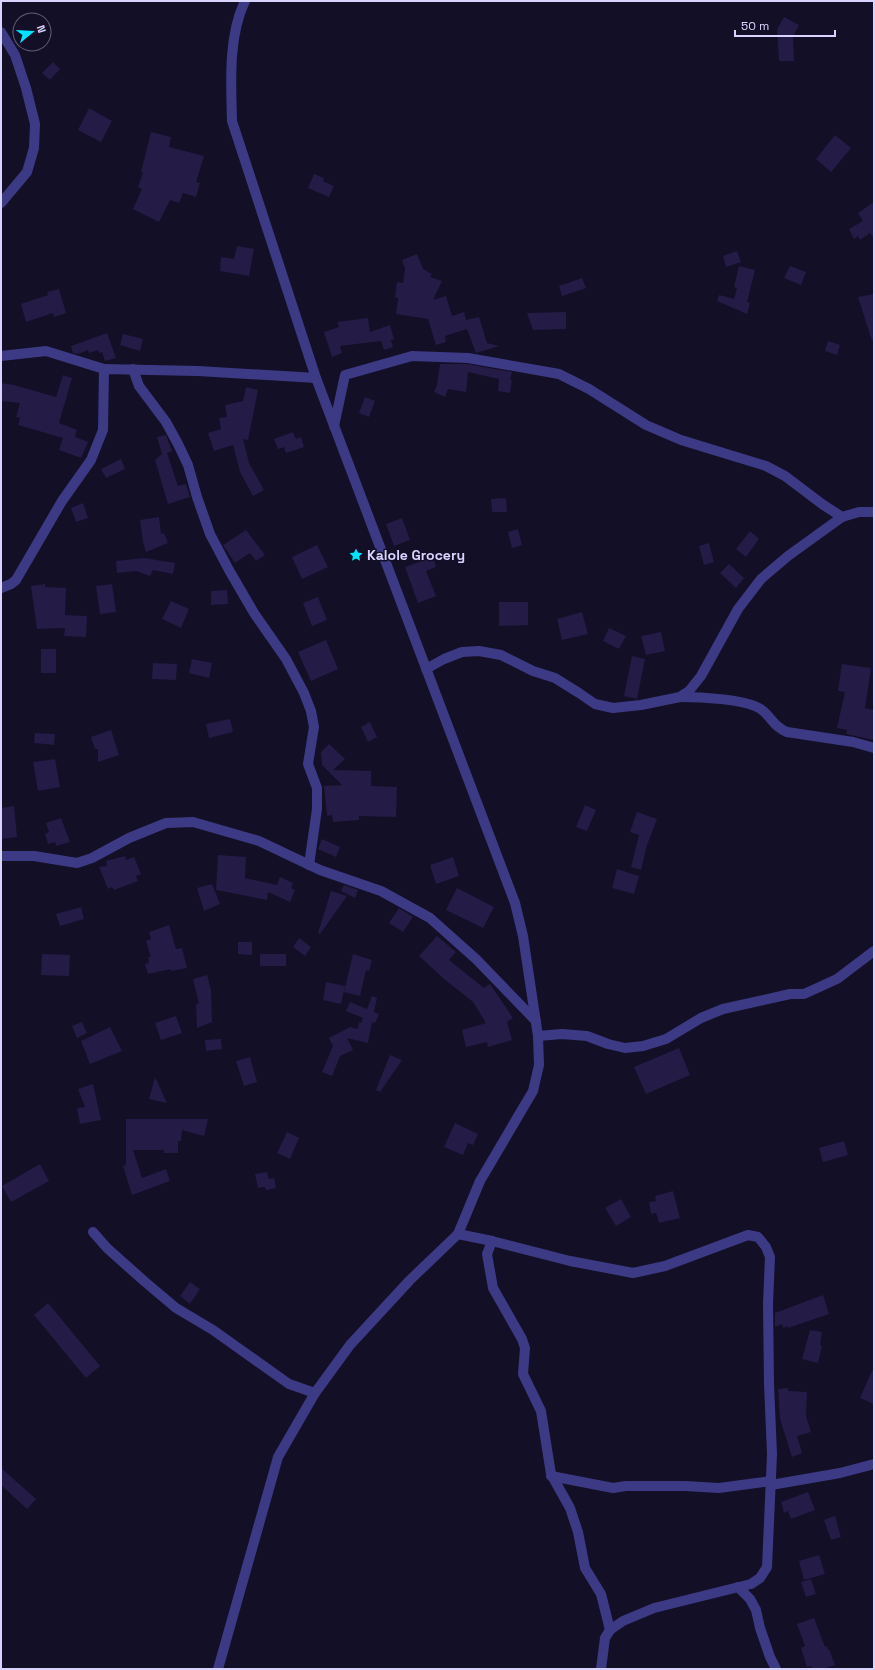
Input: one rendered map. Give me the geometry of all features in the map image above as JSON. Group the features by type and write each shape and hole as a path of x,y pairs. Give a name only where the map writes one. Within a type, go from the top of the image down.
{"street":[{"path":"218,1669 278,1457 316,1393 355,1340 410,1280 458,1234 480,1181 533,1092 540,1065 536,1020 523,936 515,903 426,669 391,572 316,378 232,121 230,79 233,44 241,8 245,1"},
{"path":"1,32 15,55 26,88 35,124 34,148 27,172 1,203"},
{"path":"1,356 46,351 104,369 198,371 316,378"},
{"path":"334,426 345,375 412,356 468,358 509,365 559,374 589,389 646,425 681,440 766,466 785,476 842,517"},
{"path":"2,589 16,580 62,501 90,460 103,430 104,369"},
{"path":"133,369 139,386 166,422 188,465 210,534 254,613 286,659 304,693 314,727 308,764 317,788 317,809 309,865"},
{"path":"680,697 689,691 701,676 738,609 761,579 788,556 842,517 859,512 874,512"},
{"path":"426,669 444,659 462,652 479,651 501,655 533,671 555,678 580,692 595,704 613,708 641,705 680,697 706,698 754,706 762,709 780,729 787,732 853,742 874,748"},
{"path":"1,856 34,856 77,863 92,858 129,838 166,823 193,822 258,841 309,865 381,891 430,918 476,959 536,1020"},
{"path":"538,1036 562,1034 587,1036 608,1044 625,1048 643,1046 666,1039 701,1018 723,1009 790,994 804,994 837,979 874,951"},
{"path":"93,1232 107,1248 144,1282 176,1308 213,1330 289,1384 316,1393"},
{"path":"458,1234 570,1261 633,1273 665,1266 748,1234 758,1237 766,1247 770,1257 768,1304 769,1384 772,1447 767,1567 760,1578 751,1584 654,1608 623,1621 610,1630 605,1638 601,1669"},
{"path":"492,1241 487,1254 493,1288 522,1339 525,1348 523,1374 541,1411 551,1476 570,1508 578,1532 585,1568 601,1594 610,1630"},
{"path":"551,1476 612,1488 626,1486 685,1486 719,1488 771,1483 840,1472 874,1464"},
{"path":"738,1587 750,1599 756,1610 770,1658 776,1669"}],"building":[{"path":"784,17 799,25 793,36 794,61 779,61 777,29"},
{"path":"53,62 60,69 50,80 42,73"},
{"path":"89,108 112,121 101,142 78,130"},
{"path":"151,132 171,137 169,147 204,156 196,182 200,183 196,197 183,193 179,203 170,200 159,222 133,209 142,189 138,187 143,173 141,172"},
{"path":"835,135 851,148 831,172 816,159"},
{"path":"314,174 324,178 323,181 334,186 329,197 308,188"},
{"path":"874,202 874,238 870,233 860,240 858,236 854,239 849,229 863,221 858,213"},
{"path":"237,246 254,249 249,276 220,271 221,257 234,259"},
{"path":"737,251 741,262 726,267 723,256"},
{"path":"417,254 423,269 432,274 430,277 442,281 433,300 446,296 452,316 464,312 466,320 479,317 487,343 499,346 476,353 467,329 445,336 446,342 436,345 428,319 396,314 398,298 395,297 397,282 403,283 405,269 402,260"},
{"path":"739,266 755,270 747,302 750,303 747,314 717,301 719,295 734,299 737,288 734,287"},
{"path":"790,266 806,272 801,285 784,278"},
{"path":"582,278 586,288 562,296 559,286"},
{"path":"59,289 66,313 54,317 53,313 26,322 21,304 48,295 47,292"},
{"path":"874,294 874,340 872,341 858,297"},
{"path":"566,312 566,329 533,330 527,313"},
{"path":"368,318 370,332 390,325 394,339 391,340 393,347 384,350 381,341 340,346 342,353 332,357 324,332 339,327 337,322"},
{"path":"107,333 116,358 105,361 102,352 99,353 98,350 89,353 88,350 78,354 73,353 71,346"},
{"path":"123,334 143,339 140,351 120,345"},
{"path":"828,341 840,345 837,355 825,351"},
{"path":"440,364 467,364 512,372 510,380 512,380 510,393 498,391 499,379 468,372 466,392 448,389 445,397 434,392 437,385"},
{"path":"63,375 72,378 59,423 77,430 75,437 88,442 81,458 59,450 63,438 18,425 20,418 16,417 20,403 1,401 1,383 14,385 56,397"},
{"path":"246,387 258,390 248,440 243,439 249,463 264,490 253,496 240,472 233,445 214,451 208,433 221,429 219,418 227,417 225,405 243,401"},
{"path":"365,397 375,401 369,417 359,413"},
{"path":"293,432 296,439 301,437 304,447 286,453 284,447 278,449 274,439"},
{"path":"166,435 172,451 167,453 178,486 186,484 190,497 168,504 155,460 162,454 157,437"},
{"path":"121,459 125,469 106,478 101,469"},
{"path":"506,498 507,512 492,512 491,499"},
{"path":"83,503 88,518 76,522 71,508"},
{"path":"159,517 161,534 164,533 168,543 146,552 140,520"},
{"path":"402,518 410,540 394,546 386,524"},
{"path":"518,529 522,545 512,548 508,532"},
{"path":"246,530 265,555 256,561 250,553 235,563 223,545"},
{"path":"750,531 759,539 746,557 736,549"},
{"path":"709,543 714,562 704,565 699,546"},
{"path":"317,545 328,567 302,579 292,557"},
{"path":"433,557 436,567 426,571 436,596 418,603 405,567"},
{"path":"144,558 175,563 173,574 153,570 150,576 136,571 117,573 116,561"},
{"path":"729,564 744,578 736,588 720,573"},
{"path":"45,584 45,587 66,588 65,615 87,616 86,637 64,636 65,628 37,629 31,586"},
{"path":"112,584 116,612 100,614 96,586"},
{"path":"227,590 228,604 211,605 211,591"},
{"path":"318,597 327,620 312,626 303,603"},
{"path":"171,601 189,609 181,628 162,619"},
{"path":"499,602 528,602 528,625 499,626"},
{"path":"582,612 588,634 562,640 557,619"},
{"path":"609,628 626,636 619,649 603,641"},
{"path":"661,632 665,651 646,655 641,636"},
{"path":"326,640 338,669 311,681 298,652"},
{"path":"41,649 56,649 56,673 41,673"},
{"path":"632,656 645,659 637,699 624,696"},
{"path":"192,659 212,663 209,678 189,673"},
{"path":"153,663 177,664 176,680 152,679"},
{"path":"842,664 871,668 865,708 874,710 874,740 846,734 847,730 837,728 845,692 838,691"},
{"path":"230,719 233,732 209,738 206,724"},
{"path":"370,722 377,737 368,742 361,727"},
{"path":"111,730 119,755 98,762 98,749 95,749 91,737"},
{"path":"35,733 55,734 54,745 34,743"},
{"path":"329,744 345,759 333,770 371,771 371,786 397,787 396,817 359,816 359,820 333,822 332,815 327,816 324,786 342,785 322,765 321,752"},
{"path":"55,759 60,787 38,791 33,762"},
{"path":"585,805 596,810 587,831 576,827"},
{"path":"14,806 17,837 1,839 1,808"},
{"path":"637,812 657,819 647,845 641,870 631,867 639,835 630,832"},
{"path":"61,818 70,842 56,846 55,842 48,844 45,834 49,832 46,823"},
{"path":"322,839 340,847 336,857 318,849"},
{"path":"218,855 246,857 245,878 277,885 280,877 293,883 291,888 295,890 290,902 268,892 267,900 216,890"},
{"path":"125,856 126,860 134,857 141,874 136,876 138,881 114,890 112,887 108,889 99,867 107,866 106,861"},
{"path":"453,857 459,876 436,884 430,865"},
{"path":"617,869 639,876 634,894 612,888"},
{"path":"212,884 220,904 204,911 197,888"},
{"path":"344,885 358,890 355,898 341,891"},
{"path":"457,888 494,907 483,928 446,910"},
{"path":"331,891 347,896 320,934 318,933"},
{"path":"81,907 84,919 60,926 56,914"},
{"path":"399,908 413,917 403,932 389,923"},
{"path":"169,925 176,949 182,948 187,968 171,971 171,969 148,974 145,964 149,963 148,957 151,957 146,941 151,939 149,932"},
{"path":"437,936 456,952 449,960 484,988 490,984 513,1018 507,1022 512,1040 488,1047 487,1042 466,1047 462,1030 486,1023 473,1002 419,956"},
{"path":"299,938 311,947 305,956 293,947"},
{"path":"238,942 252,942 252,955 238,954"},
{"path":"42,954 70,955 69,976 41,975"},
{"path":"260,954 286,954 286,966 260,966"},
{"path":"353,954 372,960 369,971 366,970 360,996 344,992"},
{"path":"207,975 211,990 212,1022 197,1028 196,1004 199,1004 193,979"},
{"path":"326,982 345,986 341,1004 323,1000"},
{"path":"372,996 377,998 374,1012 379,1014 375,1023 372,1022 368,1043 347,1038 353,1050 340,1056 332,1076 322,1072 333,1046 329,1038 350,1027 358,1029 359,1022 361,1023 363,1018 346,1011 350,1002 367,1009"},
{"path":"176,1016 182,1033 161,1040 155,1023"},
{"path":"82,1022 87,1033 77,1038 72,1026"},
{"path":"110,1027 122,1051 90,1064 81,1041"},
{"path":"221,1039 222,1049 206,1051 205,1040"},
{"path":"679,1048 690,1075 646,1094 634,1067"},
{"path":"390,1055 402,1060 380,1092 376,1090"},
{"path":"250,1057 257,1082 244,1086 236,1061"},
{"path":"155,1077 167,1103 149,1099"},
{"path":"93,1084 101,1120 80,1124 77,1108 85,1107 78,1089"},
{"path":"126,1119 208,1119 204,1136 182,1130 181,1141 178,1141 178,1153 164,1153 164,1150 133,1150 142,1178 166,1169 170,1181 132,1195 123,1166 126,1165"},
{"path":"455,1123 478,1134 473,1145 468,1143 463,1155 444,1147"},
{"path":"287,1132 299,1138 290,1159 277,1153"},
{"path":"844,1141 848,1155 823,1162 819,1148"},
{"path":"40,1164 49,1181 11,1202 2,1186"},
{"path":"267,1172 269,1179 274,1178 276,1188 266,1190 265,1187 258,1188 255,1174"},
{"path":"673,1191 680,1218 659,1223 656,1213 651,1214 649,1202 656,1201 655,1196"},
{"path":"621,1199 631,1217 616,1226 605,1208"},
{"path":"190,1282 200,1289 190,1304 180,1296"},
{"path":"823,1295 829,1314 788,1328 787,1326 783,1328 782,1324 775,1327 775,1313"},
{"path":"48,1303 100,1366 86,1378 34,1315"},
{"path":"810,1330 822,1332 820,1345 822,1346 818,1363 802,1359"},
{"path":"874,1366 874,1404 860,1398"},
{"path":"788,1388 788,1391 807,1392 806,1416 811,1432 797,1436 802,1453 792,1457 780,1419 778,1389"},
{"path":"1,1468 36,1499 27,1509 1,1485"},
{"path":"808,1492 815,1510 791,1519 788,1511 784,1513 781,1502"},
{"path":"835,1516 841,1537 831,1540 824,1520"},
{"path":"819,1555 825,1574 804,1580 799,1561"},
{"path":"811,1579 816,1594 806,1597 801,1582"},
{"path":"814,1618 825,1647 827,1646 828,1650 829,1649 835,1665 823,1669 812,1669 811,1666 807,1667 801,1648 805,1646 797,1624"}],"place":[{"name":"Kalole Grocery","path":"356,555"}]}
